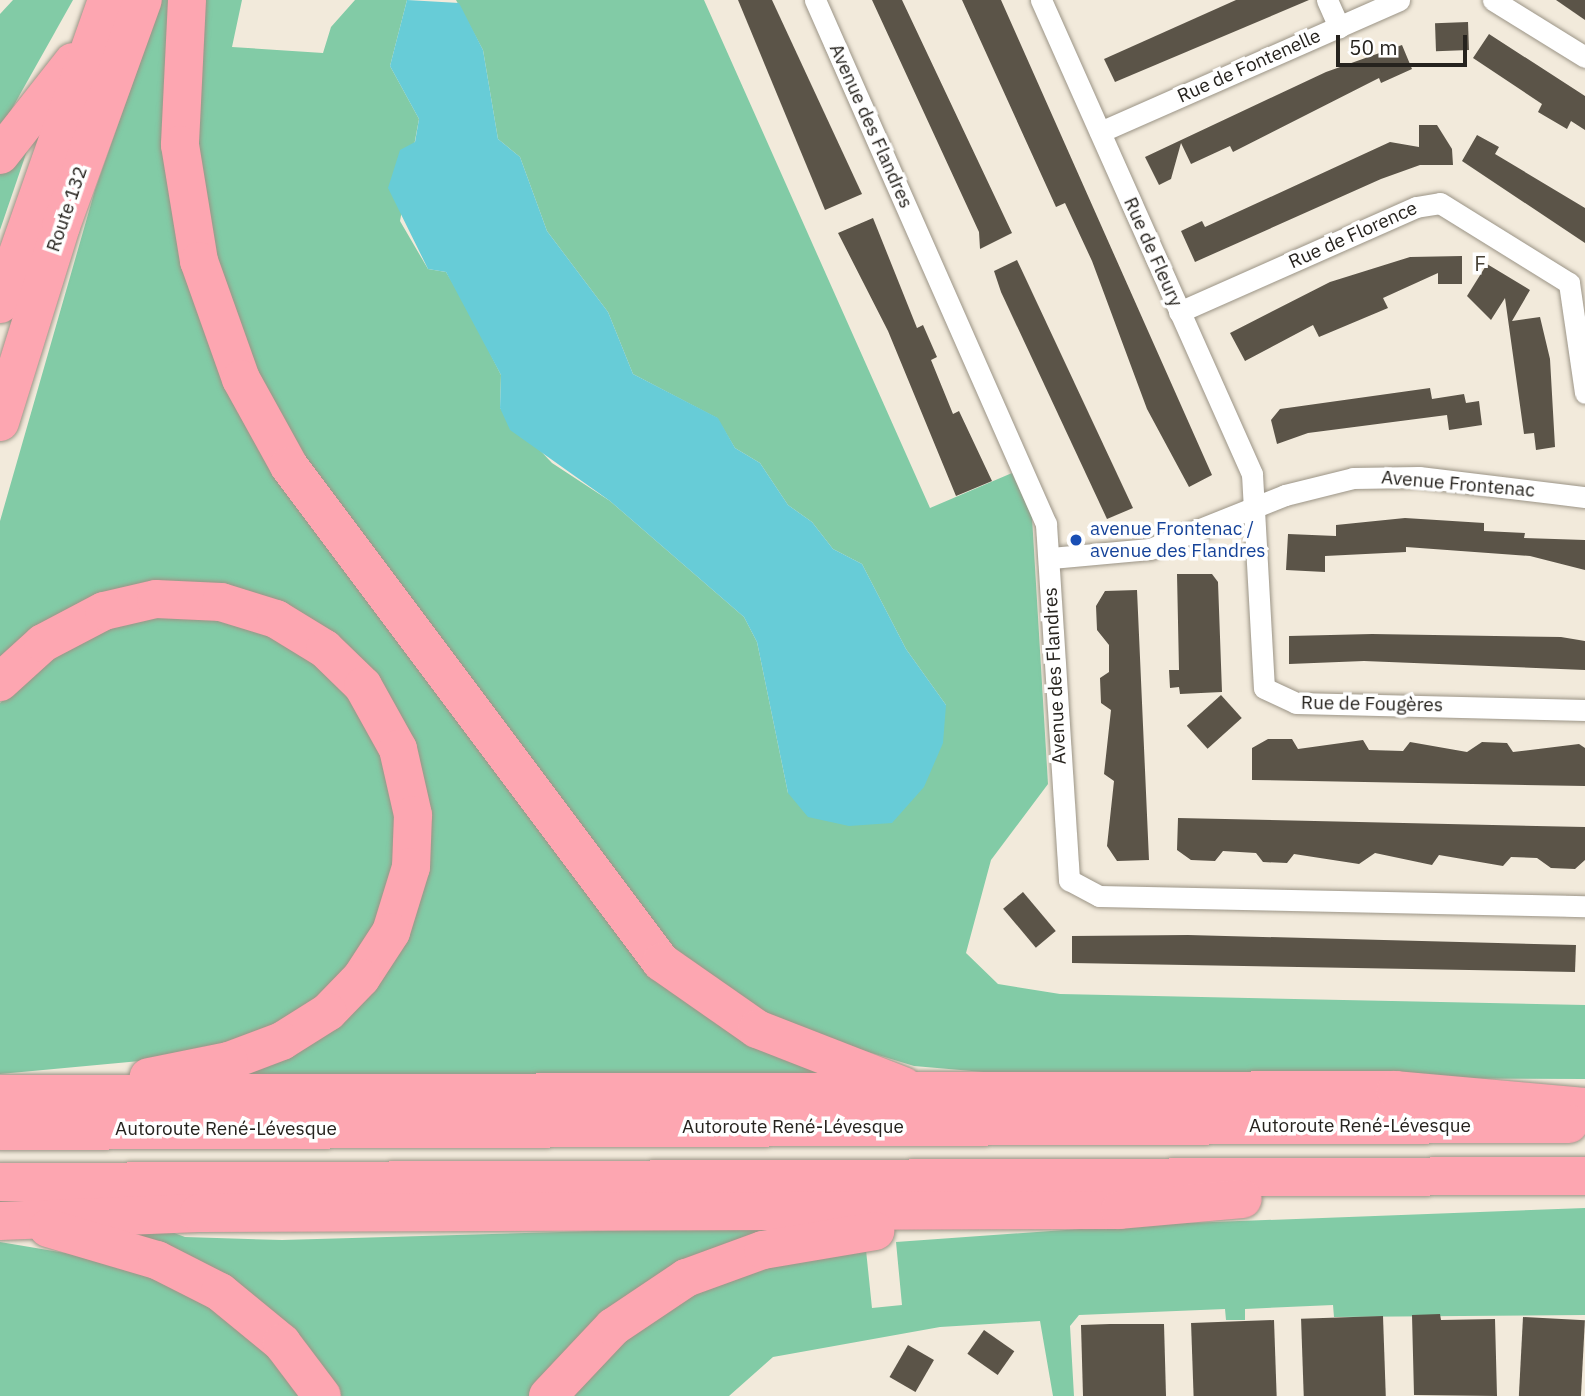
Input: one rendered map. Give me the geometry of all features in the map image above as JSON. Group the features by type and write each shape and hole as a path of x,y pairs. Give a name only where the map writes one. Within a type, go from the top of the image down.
{"highway":[{"name":"Route 132","path":"0,304 90,41 107,0"},
{"name":"Route 132","path":"0,422 57,237 143,0"},
{"path":"187,0 180,145 199,261 241,379 289,466 660,962 757,1029 915,1091"},
{"path":"0,155 90,41"},
{"path":"0,682 43,643 104,611 175,598 236,604 312,640 363,686 391,732 411,800 413,849 398,914 373,963 328,1012 282,1041 229,1061 60,1091"},
{"path":"0,1094 60,1091 176,1096 1395,1090 1585,1107"},
{"name":"Autoroute René-Lévesque","path":"0,1131 1585,1124"},
{"path":"11,1221 199,1213 1120,1210 1499,1176"},
{"path":"0,1182 1585,1176"},
{"path":"548,1396 613,1327 704,1270 781,1246 995,1211"},
{"path":"11,1221 157,1260 213,1288 269,1330 323,1396"}],"street":[{"name":"Avenue des Flandres","path":"815,0 1038,501 1051,558 1064,863 1081,891 1099,896 1585,906"},
{"name":"Rue de Fleury","path":"1041,0 1252,474 1256,505"},
{"path":"1327,0 1339,27"},
{"name":"Rue de Fontenelle","path":"1100,132 1399,0"},
{"path":"1493,0 1585,57"},
{"name":"Rue de Florence","path":"1179,312 1416,207 1447,204 1569,283 1585,393"},
{"name":"Avenue Frontenac","path":"1051,558 1139,552 1256,505 1321,483 1385,476 1585,498"},
{"name":"Rue de Fougères","path":"1256,505 1251,528 1258,674 1280,699 1585,710"}],"green space":[{"path":"13,0 73,0 0,130 0,14"},
{"path":"162,0 178,0 198,310 620,931 855,1076 209,1081 302,1043 421,884 376,684 211,589 0,665 0,521 95,190"},
{"path":"203,0 242,0 232,47 323,53 331,27 355,0 407,0 390,66 419,119 400,221 428,269 446,272 463,300 501,375 500,408 552,463 610,501 744,617 757,642 788,793 946,705 906,649 862,564 833,549 812,522 788,505 760,463 735,448 717,418 633,374 608,312 547,231 520,157 498,139 483,50 456,0 704,0 930,508 1012,473 1032,517 1048,784 991,860 966,953 998,984 1060,994 1585,1005 1585,1079 1041,1077 914,1066 780,1025 688,966 320,484 264,390 215,261 198,164"},
{"path":"31,139 0,230 0,171"},
{"path":"164,612 243,620 323,666 377,736 399,811 391,902 341,982 276,1030 183,1057 0,1074 0,703 86,632"},
{"path":"1585,1208 1585,1315 1334,1317 1333,1305 1245,1309 1245,1320 1226,1320 1225,1309 1079,1315 1070,1326 1074,1396 1053,1396 1040,1321 940,1327 773,1357 729,1396 565,1396 602,1353 725,1276 866,1250 872,1308 902,1305 896,1242 1135,1225"},
{"path":"812,1225 771,1240 535,1396 337,1396 106,1232 155,1226 185,1237 282,1240"},
{"path":"0,1242 125,1263 238,1323 304,1396 0,1396"}],"water":[{"path":"407,0 459,3 483,50 498,139 520,157 547,231 608,312 633,374 718,418 735,448 760,463 788,505 812,522 833,549 862,564 906,649 946,705 943,743 924,787 892,823 849,826 808,817 788,793 757,642 744,617 610,501 510,430 500,408 501,375 446,272 428,269 388,188 400,150 415,142 419,119 390,66"}],"building":[{"path":"738,0 772,0 862,194 825,210"},
{"path":"872,0 902,0 1012,233 980,249 979,232"},
{"path":"962,0 1001,0 1212,475 1189,487 1147,409 1092,261 1065,203 1056,207"},
{"path":"1236,0 1309,0 1115,82 1104,59"},
{"path":"1556,0 1585,0 1585,20"},
{"path":"1468,22 1469,50 1436,51 1435,23"},
{"path":"1489,34 1585,96 1585,130 1571,121 1567,129 1538,112 1542,104 1473,58"},
{"path":"1402,45 1412,69 1381,83 1379,78 1233,152 1230,146 1191,164 1181,143 1171,179 1159,185 1145,157 1326,72"},
{"path":"1419,125 1437,125 1452,149 1453,165 1420,165 1381,179 1195,262 1181,231 1202,221 1205,227 1390,142 1419,147"},
{"path":"1477,135 1499,147 1495,154 1585,208 1585,243 1462,161"},
{"path":"873,218 917,328 923,325 937,357 931,360 953,414 959,411 992,481 956,496 888,331 838,233"},
{"path":"1462,256 1462,284 1438,284 1438,273 1383,298 1388,308 1319,337 1313,325 1245,361 1230,333 1330,282 1410,257"},
{"path":"1017,260 1133,508 1107,519 1001,292 994,271"},
{"path":"1487,264 1530,290 1512,321 1540,317 1550,359 1555,447 1536,450 1534,433 1524,434 1505,298 1491,320 1467,296"},
{"path":"1430,388 1432,399 1464,394 1466,403 1479,401 1482,425 1449,430 1447,415 1308,433 1277,444 1271,420 1280,409"},
{"path":"1405,518 1484,523 1484,531 1525,533 1524,538 1585,540 1585,570 1530,556 1406,547 1406,552 1325,556 1325,572 1286,570 1288,534 1336,536 1336,525"},
{"path":"1177,574 1212,574 1218,582 1222,692 1180,694 1179,687 1170,688 1169,670 1179,670"},
{"path":"1137,590 1149,860 1117,861 1107,846 1114,781 1104,774 1111,710 1101,703 1100,678 1109,672 1109,645 1097,630 1096,606 1105,591"},
{"path":"1372,634 1561,637 1585,641 1585,670 1364,661 1289,664 1289,636"},
{"path":"1221,695 1242,718 1208,749 1187,726"},
{"path":"1268,739 1292,739 1298,749 1363,740 1369,750 1403,751 1410,742 1467,752 1482,742 1507,743 1513,752 1579,744 1585,748 1585,786 1252,780 1252,748"},
{"path":"1178,818 1585,827 1585,860 1575,869 1551,868 1537,858 1511,857 1503,866 1439,855 1432,865 1375,853 1359,864 1294,854 1287,863 1263,862 1256,853 1223,851 1215,861 1191,860 1177,850"},
{"path":"1023,892 1056,931 1036,948 1003,909"},
{"path":"1188,935 1576,945 1575,972 1072,963 1072,936"},
{"path":"1440,1314 1441,1320 1495,1319 1497,1396 1414,1395 1412,1315"},
{"path":"1383,1316 1386,1396 1304,1396 1301,1319"},
{"path":"1523,1317 1585,1320 1581,1396 1519,1396"},
{"path":"1274,1320 1277,1396 1194,1396 1191,1323"},
{"path":"1164,1324 1166,1396 1083,1396 1081,1325"},
{"path":"984,1330 1014,1351 998,1375 967,1354"},
{"path":"908,1345 934,1360 915,1392 890,1377"}],"place":[{"name":"avenue Frontenac / avenue des Flandres","path":"1076,540"}],"district":[{"name":"F","path":"1481,263"}]}
